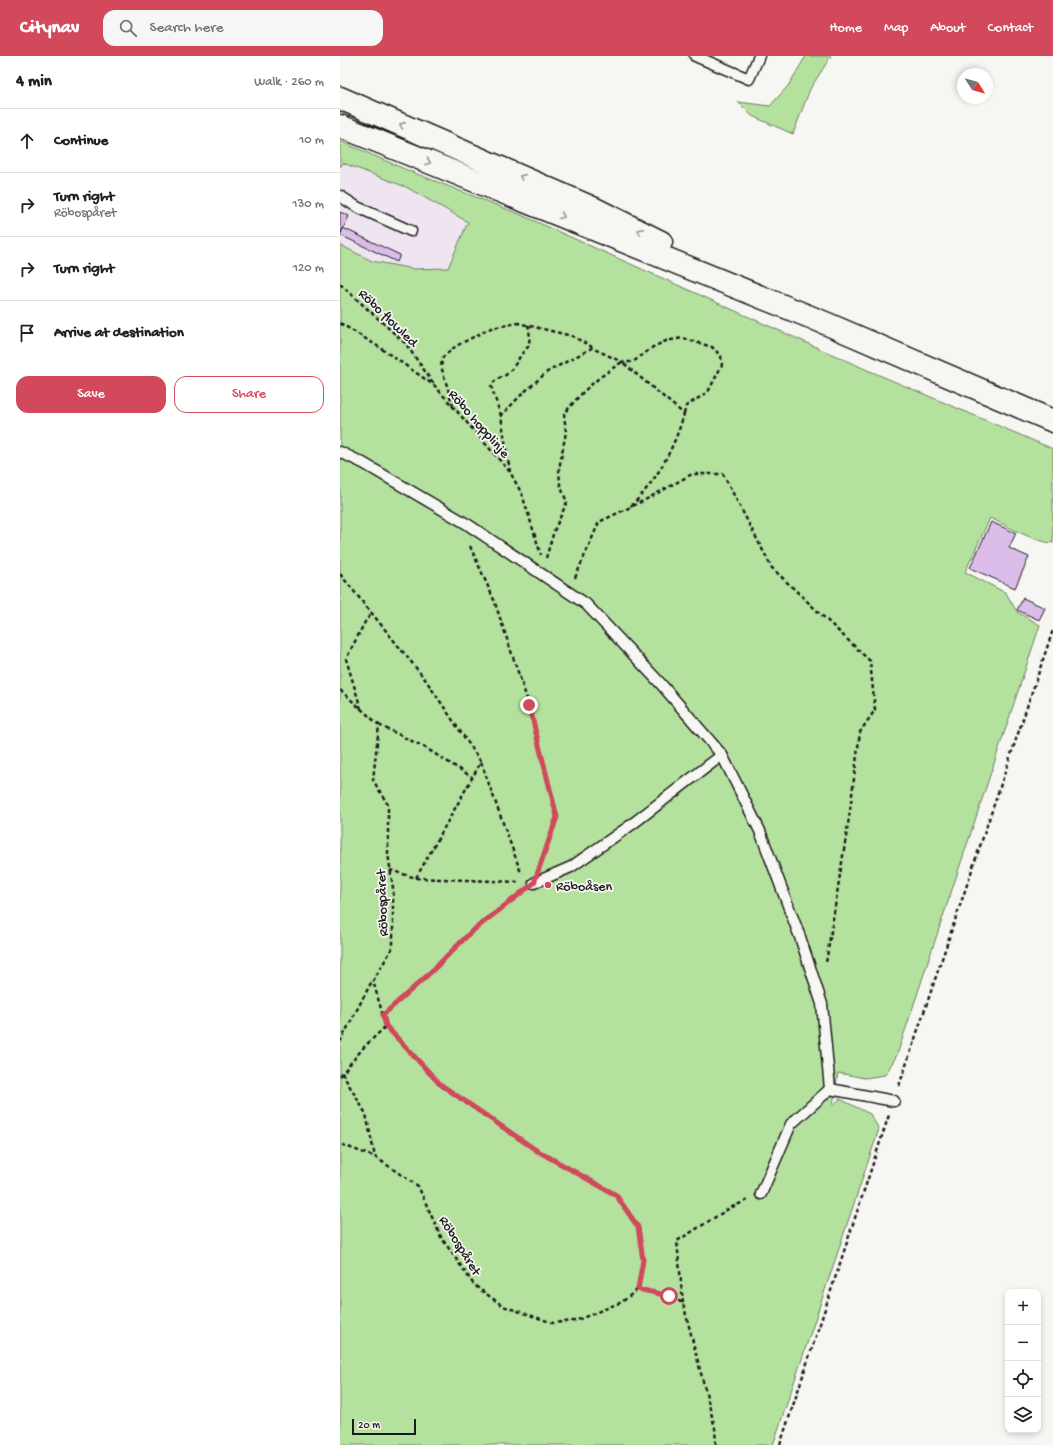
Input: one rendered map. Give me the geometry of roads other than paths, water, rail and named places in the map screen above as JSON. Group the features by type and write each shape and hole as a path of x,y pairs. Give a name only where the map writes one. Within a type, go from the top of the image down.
{"main road":[{"path":"340,98 594,209 826,323"},
{"path":"340,126 826,323 1053,422"}],"lane":[{"path":"695,56 749,79 759,56"},
{"path":"340,196 357,207 411,231"},
{"path":"340,452 363,463 459,520 586,604 651,672 722,755 760,831 800,937 822,1004 830,1088"},
{"path":"534,883 571,867 631,825 722,755"},
{"path":"830,1088 894,1101"},
{"path":"761,1194 791,1124 830,1088"}],"place":[{"name":"Röboåsen","path":"548,885"}]}
